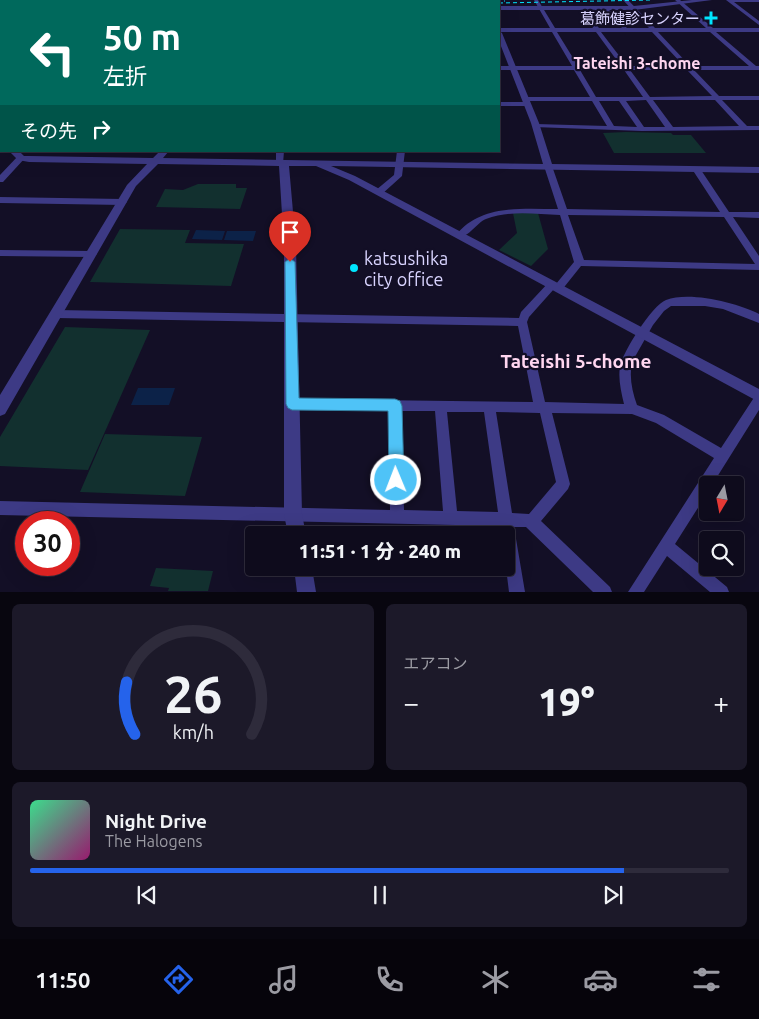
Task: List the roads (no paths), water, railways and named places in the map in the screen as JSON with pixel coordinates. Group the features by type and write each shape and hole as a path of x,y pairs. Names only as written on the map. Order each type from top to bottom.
{"street":[{"path":"122,0 133,0"},
{"path":"363,0 398,0"},
{"path":"453,0 471,0"},
{"path":"536,0 612,127"},
{"path":"625,0 745,128"},
{"path":"500,8 632,8 709,0"},
{"path":"729,1 759,1"},
{"path":"729,1 759,23"},
{"path":"680,2 758,69"},
{"path":"581,8 670,128"},
{"path":"606,8 626,30"},
{"path":"579,263 536,126 500,36 554,30 759,30"},
{"path":"500,68 758,69"},
{"path":"500,104 594,98 759,98"},
{"path":"621,98 642,128"},
{"path":"536,126 759,128"},
{"path":"14,152 21,158 160,156 281,158 306,162 341,173 759,396"},
{"path":"379,192 398,176 401,152"},
{"path":"0,409 137,179 160,156"},
{"path":"0,180 21,158"},
{"path":"281,158 289,213 293,514 295,526"},
{"path":"306,162 759,170"},
{"path":"696,169 759,263"},
{"path":"0,200 123,202"},
{"path":"460,235 481,218 496,213 518,210 759,215"},
{"path":"0,253 92,254"},
{"path":"531,522 563,484 542,408 522,322 525,315 579,263 759,267"},
{"path":"632,409 625,382 625,367 657,313 667,304 672,302 718,302 737,308 759,319"},
{"path":"56,314 522,322"},
{"path":"635,592 759,400"},
{"path":"292,404 632,409 660,419 722,456"},
{"path":"395,406 397,517"},
{"path":"441,407 451,518"},
{"path":"489,408 517,592"},
{"path":"0,508 451,518 531,522 605,592"},
{"path":"665,545 722,592"},
{"path":"304,576 307,592"}],"water":[{"path":"196,230 225,231 222,240 192,239"},
{"path":"227,231 256,231 253,241 224,240"},
{"path":"138,388 175,388 169,405 131,405"}],"railway":[{"path":"500,3 651,0"},
{"path":"500,1 505,1"}],"place":[{"name":"葛飾健診センター","path":"711,18"},
{"name":"katsushika city office","path":"354,268"}],"district":[{"name":"Tateishi 3-chome","path":"637,63"},
{"name":"Tateishi 5-chome","path":"576,361"}]}
